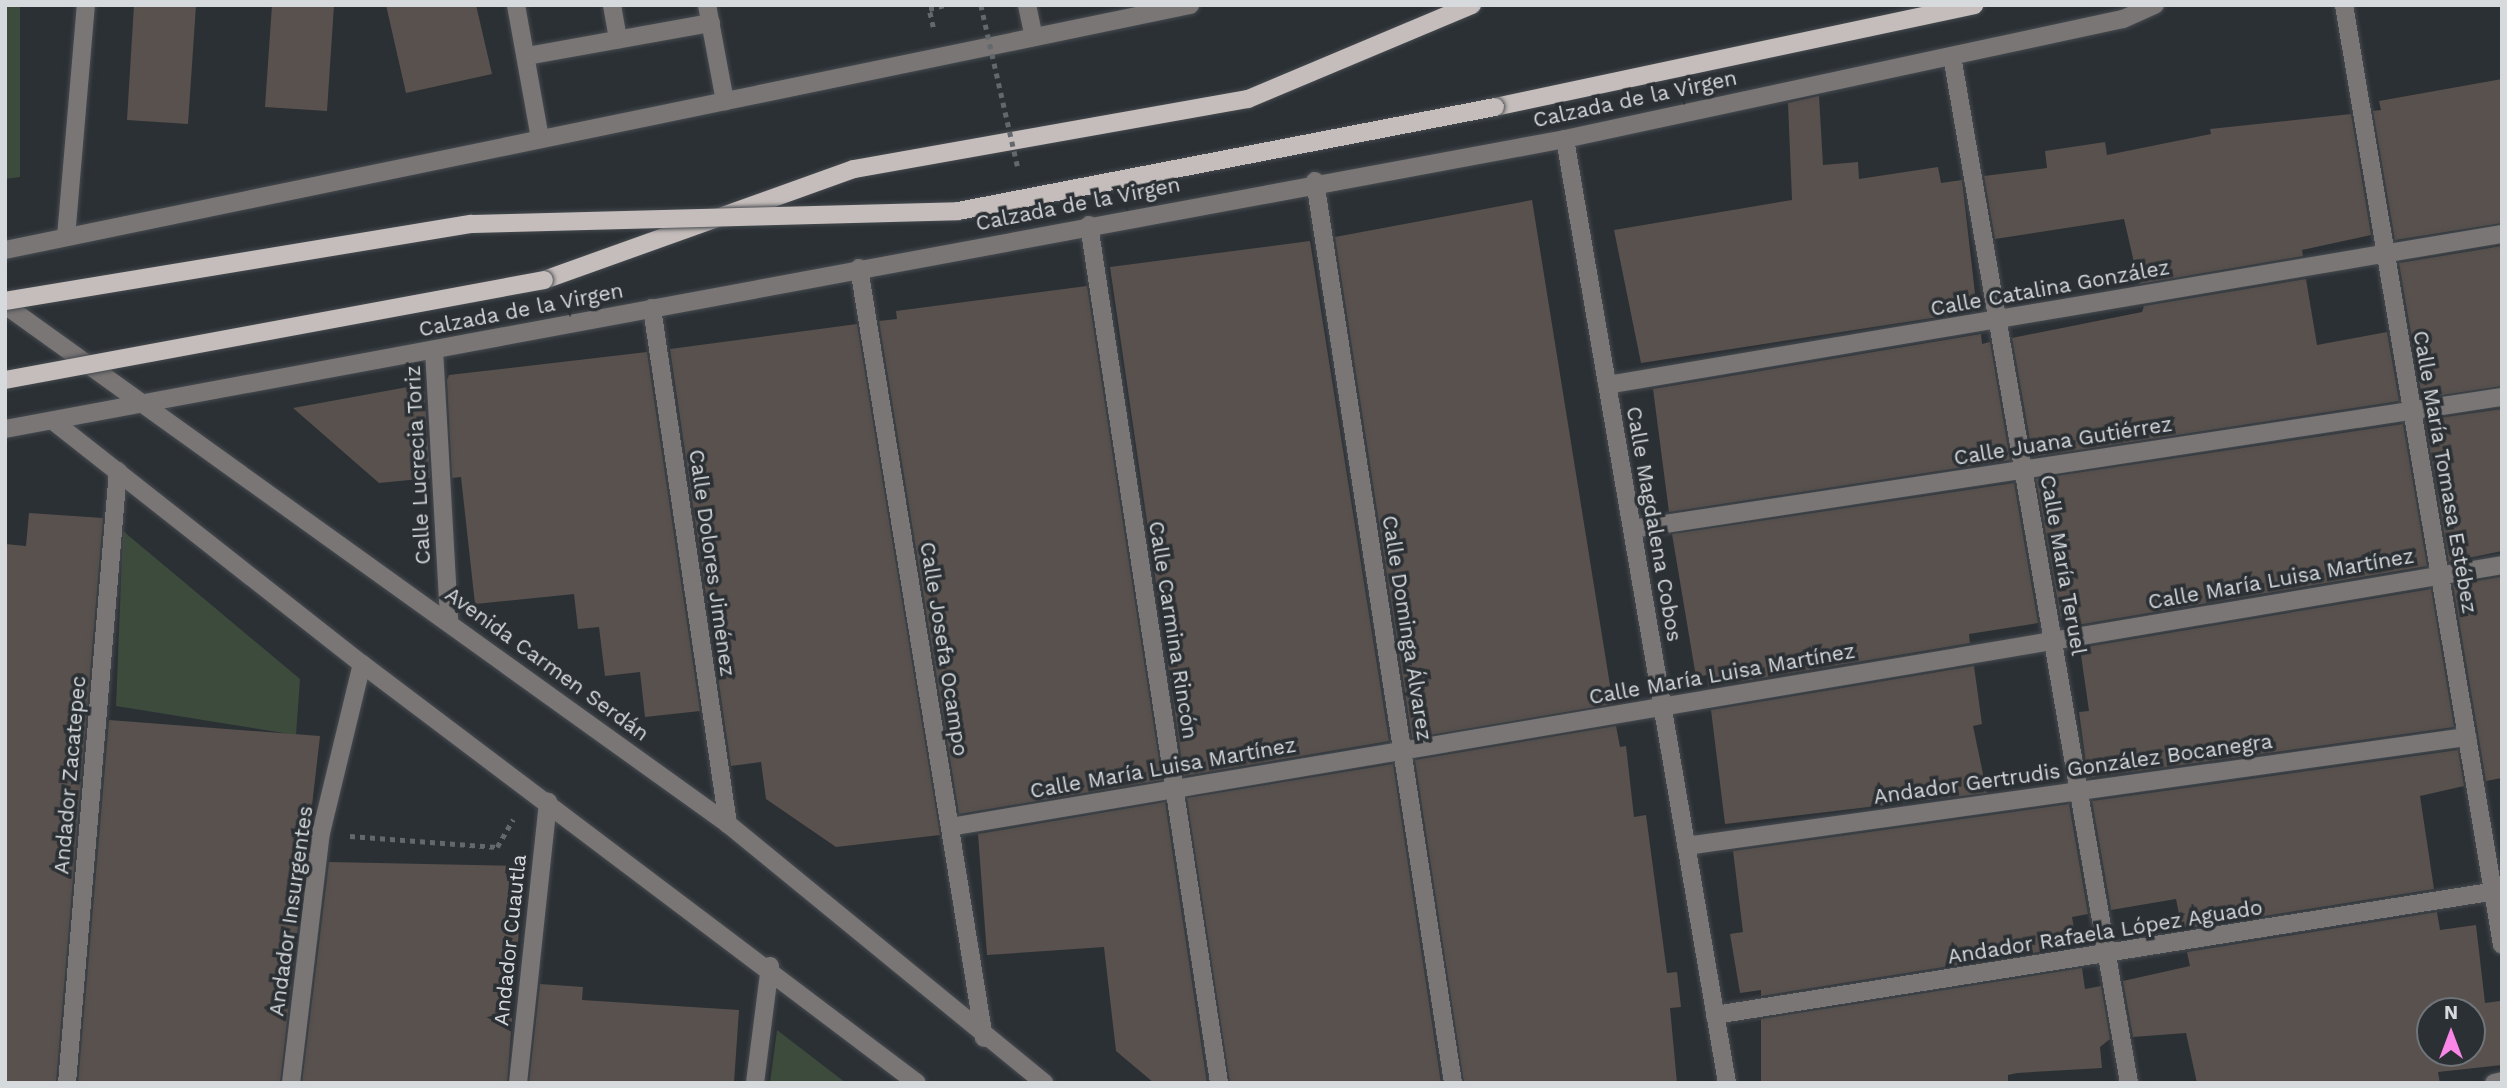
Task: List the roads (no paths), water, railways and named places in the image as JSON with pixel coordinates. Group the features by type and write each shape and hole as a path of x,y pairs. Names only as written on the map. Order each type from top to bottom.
{"main road":[{"name":"Calzada de la Virgen","path":"5,380 544,279 854,169 1248,99 1472,5"},
{"name":"Calzada de la Virgen","path":"5,303 472,225 958,211 1495,107 1974,5"}],"street":[{"path":"66,237 86,5"},
{"path":"516,5 540,138"},
{"path":"612,5 618,39"},
{"path":"1027,5 1033,34"},
{"path":"5,250 725,102 1033,34 1190,5"},
{"name":"Calzada de la Virgen","path":"5,429 141,408 1315,181 1565,139 2123,19 2155,5"},
{"name":"Calle María Tomasa Estébez","path":"2344,5 2467,737 2497,891 2502,946"},
{"path":"527,56 618,39 709,14 725,102"},
{"name":"Calle María Teruel","path":"1952,56 2129,1083"},
{"name":"Calle Magdalena Cobos","path":"1565,139 1727,1083"},
{"name":"Calle Dominga Álvarez","path":"1315,181 1453,1083"},
{"name":"Calle Carmina Rincón","path":"1089,225 1219,1083"},
{"name":"Calle Catalina González","path":"1607,385 2502,234"},
{"name":"Calle Josefa Ocampo","path":"859,268 984,1038"},
{"name":"Avenida Carmen Serdán","path":"5,303 141,408 449,620 727,824 984,1038 1044,1083"},
{"name":"Calle Dolores Jiménez","path":"652,308 727,824"},
{"name":"Calle Lucrecia Toriz","path":"434,350 449,620"},
{"name":"Calle Juana Gutiérrez","path":"1632,529 2502,397"},
{"path":"53,421 362,664 770,966 917,1083"},
{"name":"Andador Zacatepec","path":"67,1083 118,471"},
{"name":"Calle María Luisa Martínez","path":"950,827 2502,565"},
{"name":"Andador Insurgentes","path":"291,1083 321,833 362,664"},
{"name":"Andador Gertrudis González Bocanegra","path":"1686,846 2467,737"},
{"name":"Andador Cuautla","path":"518,1083 548,802"},
{"name":"Andador Rafaela López Aguado","path":"1715,1015 2107,955 2497,891"},
{"path":"755,1083 770,966"},
{"path":"2494,1083 2502,1082"}]}
